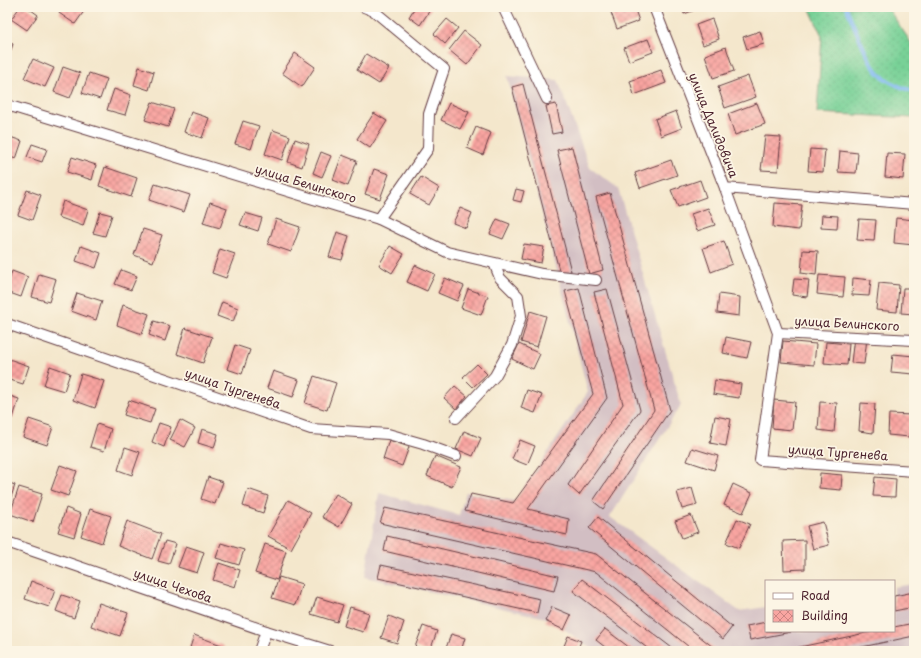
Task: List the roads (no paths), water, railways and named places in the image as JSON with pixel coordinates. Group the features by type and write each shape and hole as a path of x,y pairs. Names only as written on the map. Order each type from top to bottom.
{"street":[{"path":"364,7 374,11 444,69 429,114 428,149 379,220"},
{"path":"503,7 547,99"},
{"name":"улица Далидовича","path":"654,7 725,188 914,204"},
{"name":"улица Белинского","path":"7,105 379,220 446,252 542,274 596,280"},
{"path":"725,188 778,333"},
{"path":"456,418 495,376 512,345 521,316 518,296 500,278 494,263"},
{"name":"улица Тургенева","path":"7,324 311,429 388,434 423,444 456,456"},
{"name":"улица Белинского","path":"778,333 914,340"},
{"name":"улица Тургенева","path":"778,333 760,460 914,471"},
{"name":"улица Чехова","path":"7,542 266,631 330,651"},
{"path":"259,651 266,631"}],"waterway":[{"path":"846,7 876,71 885,79 903,88 914,91"}]}
